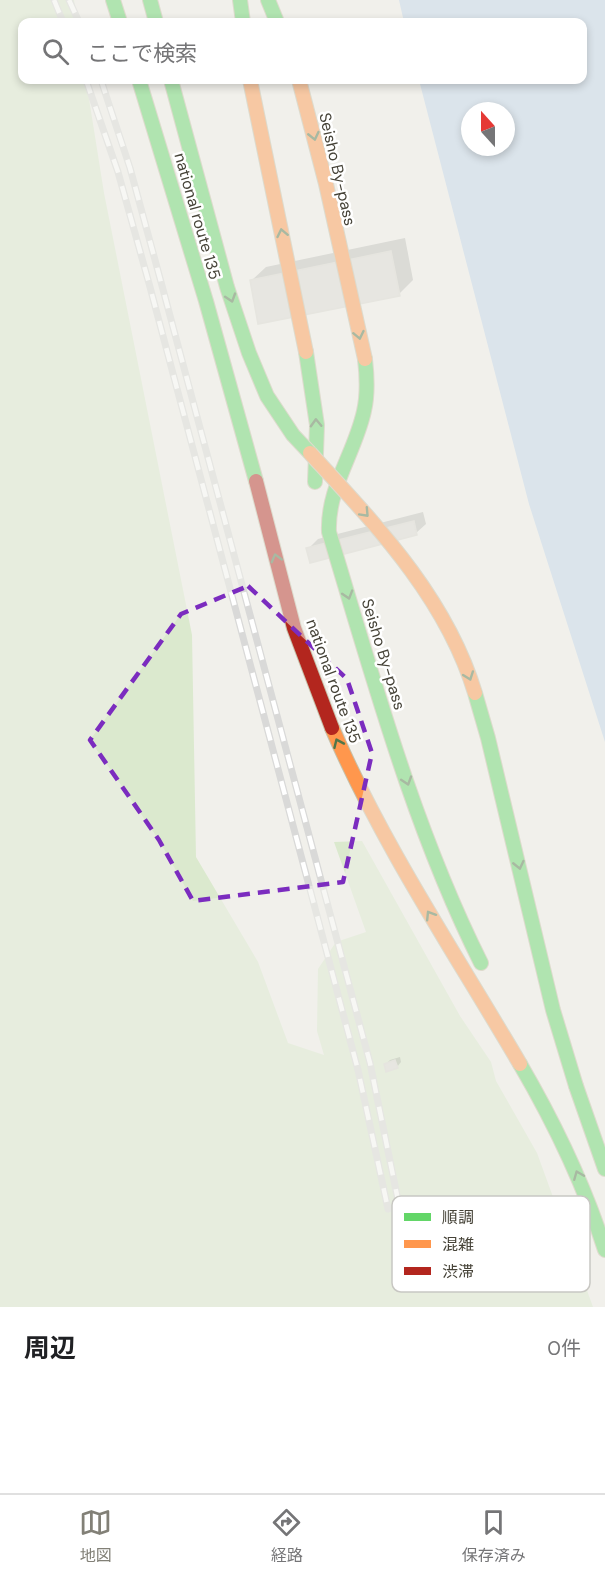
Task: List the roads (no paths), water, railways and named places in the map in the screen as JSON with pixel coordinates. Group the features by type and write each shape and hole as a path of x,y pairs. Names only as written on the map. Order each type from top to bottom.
{"highway":[{"path":"113,0 119,18"},
{"path":"150,0 155,18"},
{"path":"240,0 242,18"},
{"path":"268,0 275,18"},
{"name":"national route 135","path":"140,84 244,432 277,564 303,654 336,739 366,805 399,865 488,1009 545,1107 587,1196"},
{"name":"national route 135","path":"172,84 227,287 249,353 267,396 293,435 381,530 412,570 443,618 469,674 488,738 553,1010 605,1169"},
{"path":"251,84 311,377 316,426 315,491"},
{"name":"Seisho By-pass","path":"300,84 347,278 367,379 363,419 332,498 328,525 376,688 445,901 487,975"},
{"name":"Seisho By-pass","path":"316,514 321,547 341,620"},
{"name":"Seisho By-pass","path":"378,740 488,1009"},
{"name":"national route 135","path":"590,1203 605,1250"}],"water":[{"path":"399,0 605,0 605,742 529,504 420,84 587,84 587,18 403,18"}],"railway":[{"path":"54,0 61,18"},
{"path":"69,0 77,18"},
{"path":"87,84 118,172 150,287 358,1070 388,1209"},
{"path":"102,84 130,168 370,1063 397,1196"}]}
